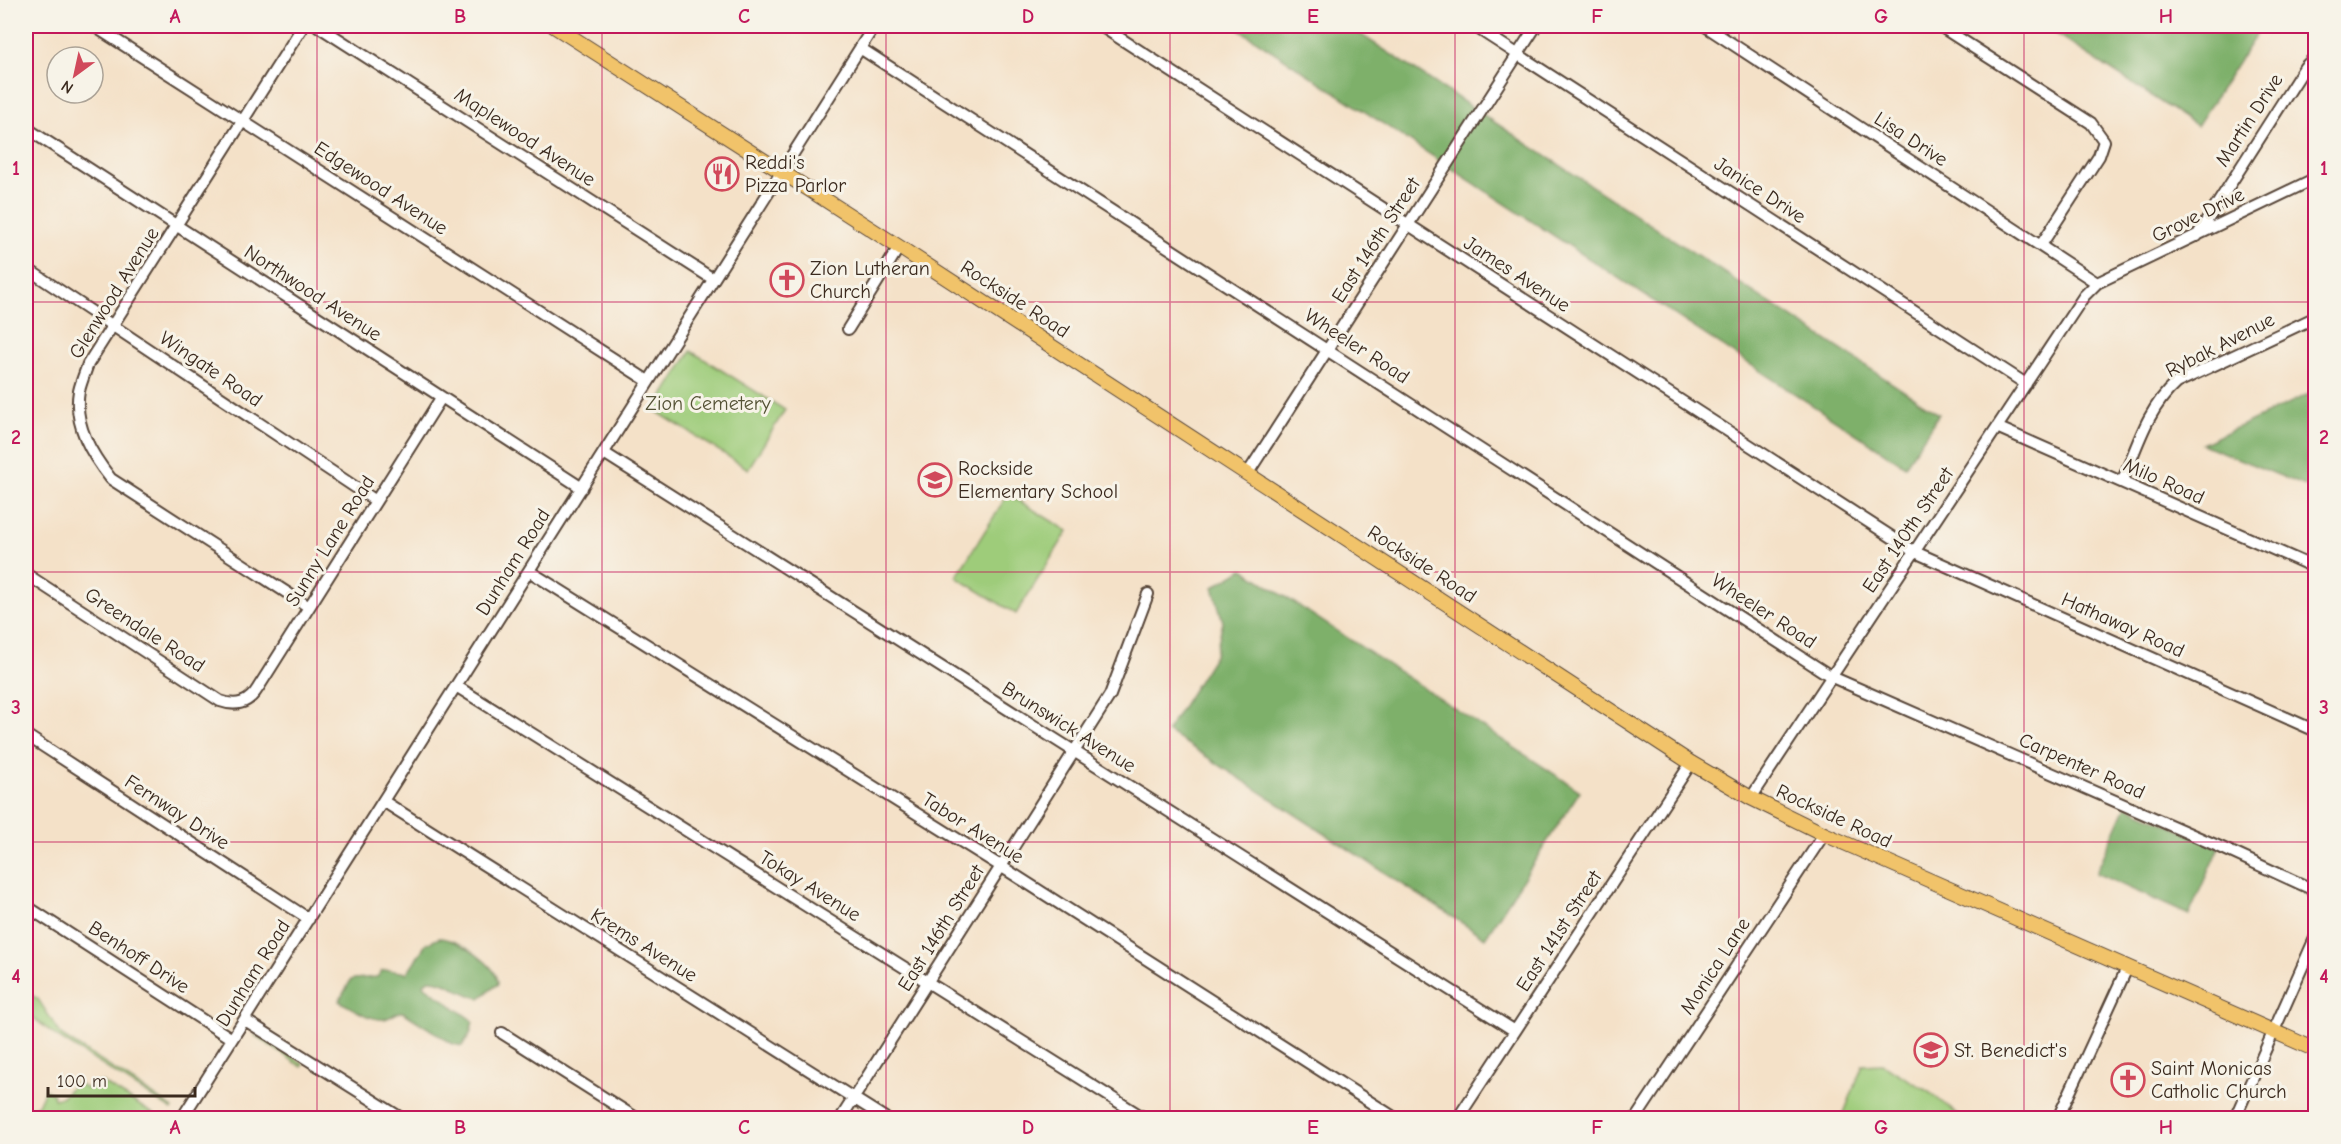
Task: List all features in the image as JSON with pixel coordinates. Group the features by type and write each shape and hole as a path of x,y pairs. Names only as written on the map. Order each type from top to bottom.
{"main road":[{"name":"Rockside Road","path":"554,26 1248,473 1691,763 1751,798 1824,834 2316,1050"}],"street":[{"name":"Edgewood Avenue","path":"94,26 648,381"},
{"name":"Glenwood Avenue","path":"303,26 88,364 79,392 79,413 82,429 93,456 111,479 309,607"},
{"name":"Maplewood Avenue","path":"318,26 712,279"},
{"name":"Dunham Road","path":"182,1119 874,26"},
{"name":"James Avenue","path":"1101,26 1915,552"},
{"name":"Janice Drive","path":"1474,26 2026,384"},
{"name":"East 146th Street","path":"1248,473 1536,26"},
{"name":"Lisa Drive","path":"1706,26 2097,283"},
{"path":"1940,26 2091,123 2104,141 2099,156 2041,245"},
{"name":"Wheeler Road","path":"860,48 1832,676"},
{"name":"Martin Drive","path":"2196,237 2305,67 2316,56"},
{"name":"Northwood Avenue","path":"26,128 441,399 582,488"},
{"name":"Grove Drive","path":"2097,283 2316,178"},
{"path":"848,329 899,247"},
{"name":"Wingate Road","path":"26,268 376,501"},
{"name":"East 140th Street","path":"1751,798 2078,306 2097,283"},
{"name":"Rybak Avenue","path":"2122,482 2151,413 2176,383 2316,317"},
{"name":"Sunny Lane Road","path":"248,700 441,399"},
{"name":"Milo Road","path":"1999,428 2316,568"},
{"name":"Brunswick Avenue","path":"604,453 1515,1031"},
{"name":"Hathaway Road","path":"1915,552 2316,731"},
{"name":"Tabor Avenue","path":"529,571 1001,867 1395,1119"},
{"name":"Greendale Road","path":"26,574 220,701 235,704 248,700"},
{"name":"East 146th Street","path":"842,1119 1110,695 1148,594"},
{"name":"Carpenter Road","path":"1832,676 2316,891"},
{"name":"Tokay Avenue","path":"456,686 1144,1119"},
{"name":"Fernway Drive","path":"26,735 309,919"},
{"name":"East 141st Street","path":"1458,1119 1691,763"},
{"name":"Krems Avenue","path":"383,801 885,1119"},
{"name":"Monica Lane","path":"1636,1119 1824,834"},
{"name":"Benhoff Drive","path":"26,906 232,1039"},
{"path":"2235,1119 2316,936"},
{"path":"2058,1119 2127,968"},
{"path":"245,1020 401,1119"},
{"path":"501,1033 636,1119"}],"green space":[{"path":"1234,26 1348,26 1939,414 1905,466"},
{"path":"2044,26 2245,26 2257,33 2197,126"},
{"name":"Zion Cemetery","path":"691,351 785,410 748,469 654,410"},
{"path":"2315,391 2315,490 2202,444"},
{"path":"1008,494 1068,531 1016,614 956,577"},
{"path":"1243,569 1580,791 1485,938 1167,731 1215,655 1223,622 1213,587"},
{"path":"2126,806 2219,847 2189,915 2096,873"},
{"path":"439,938 456,943 484,961 492,969 498,984 480,998 436,980 424,983 473,1021 470,1034 462,1046 453,1044 403,1012 398,1012 385,1019 373,1018 339,1001 351,980 377,977 382,971 388,970 407,973 426,944"},
{"path":"26,992 38,999 62,1036 173,1108 172,1110 56,1036 26,1012"},
{"path":"254,1035 262,1037 304,1064 302,1067"},
{"path":"1882,1064 1928,1091 1962,1118 1842,1118 1863,1065"},
{"path":"102,1082 160,1118 33,1118 26,1114 27,1109 38,1105 45,1090 53,1094 54,1099 62,1097 78,1083 87,1089"}],"place":[{"name":"Reddi's Pizza Parlor","path":"722,174"},
{"name":"Zion Lutheran Church","path":"787,280"},
{"name":"Rockside Elementary School","path":"935,480"},
{"name":"St. Benedict's","path":"1931,1050"},
{"name":"Saint Monicas Catholic Church","path":"2128,1080"}]}
